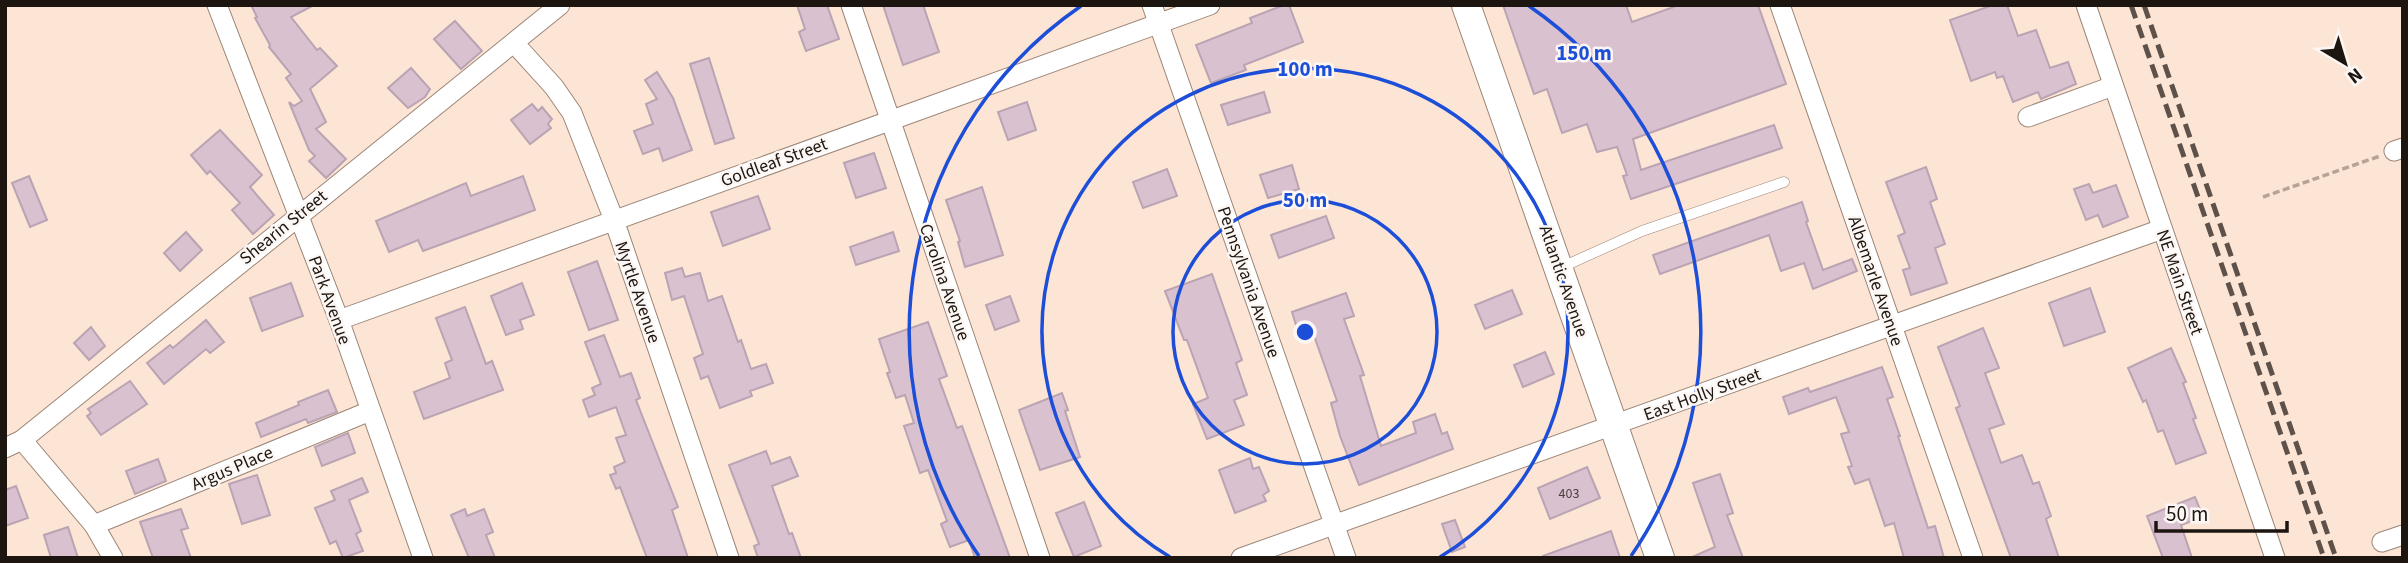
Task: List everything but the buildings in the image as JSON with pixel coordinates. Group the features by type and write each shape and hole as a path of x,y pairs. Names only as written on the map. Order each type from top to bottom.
{"main road":[{"name":"Atlantic Avenue","path":"1466,5 1660,558"}],"street":[{"name":"Park Avenue","path":"217,5 339,320 423,558"},
{"name":"Shearin Street","path":"13,444 560,5"},
{"name":"Carolina Avenue","path":"851,5 1040,558"},
{"name":"Goldleaf Street","path":"339,320 889,120 1155,14 1210,5"},
{"name":"Albemarle Avenue","path":"1780,5 1973,558"},
{"name":"NE Main Street","path":"2086,5 2274,558"},
{"name":"Pennsylvania Avenue","path":"1155,14 1346,558"},
{"name":"Myrtle Avenue","path":"514,43 572,113 614,220 729,558"},
{"path":"2028,117 2113,86"},
{"name":"East Holly Street","path":"1241,558 2162,229"},
{"name":"Argus Place","path":"94,525 370,411"},
{"path":"13,444 94,525 113,558"},
{"path":"2382,542 2403,535"}],"lane":[{"path":"1560,268 1642,231 1784,182"}],"path":[{"path":"2263,197 2398,149"}],"railway":[{"path":"2131,5 2324,558"},
{"path":"2144,5 2336,558"}]}
